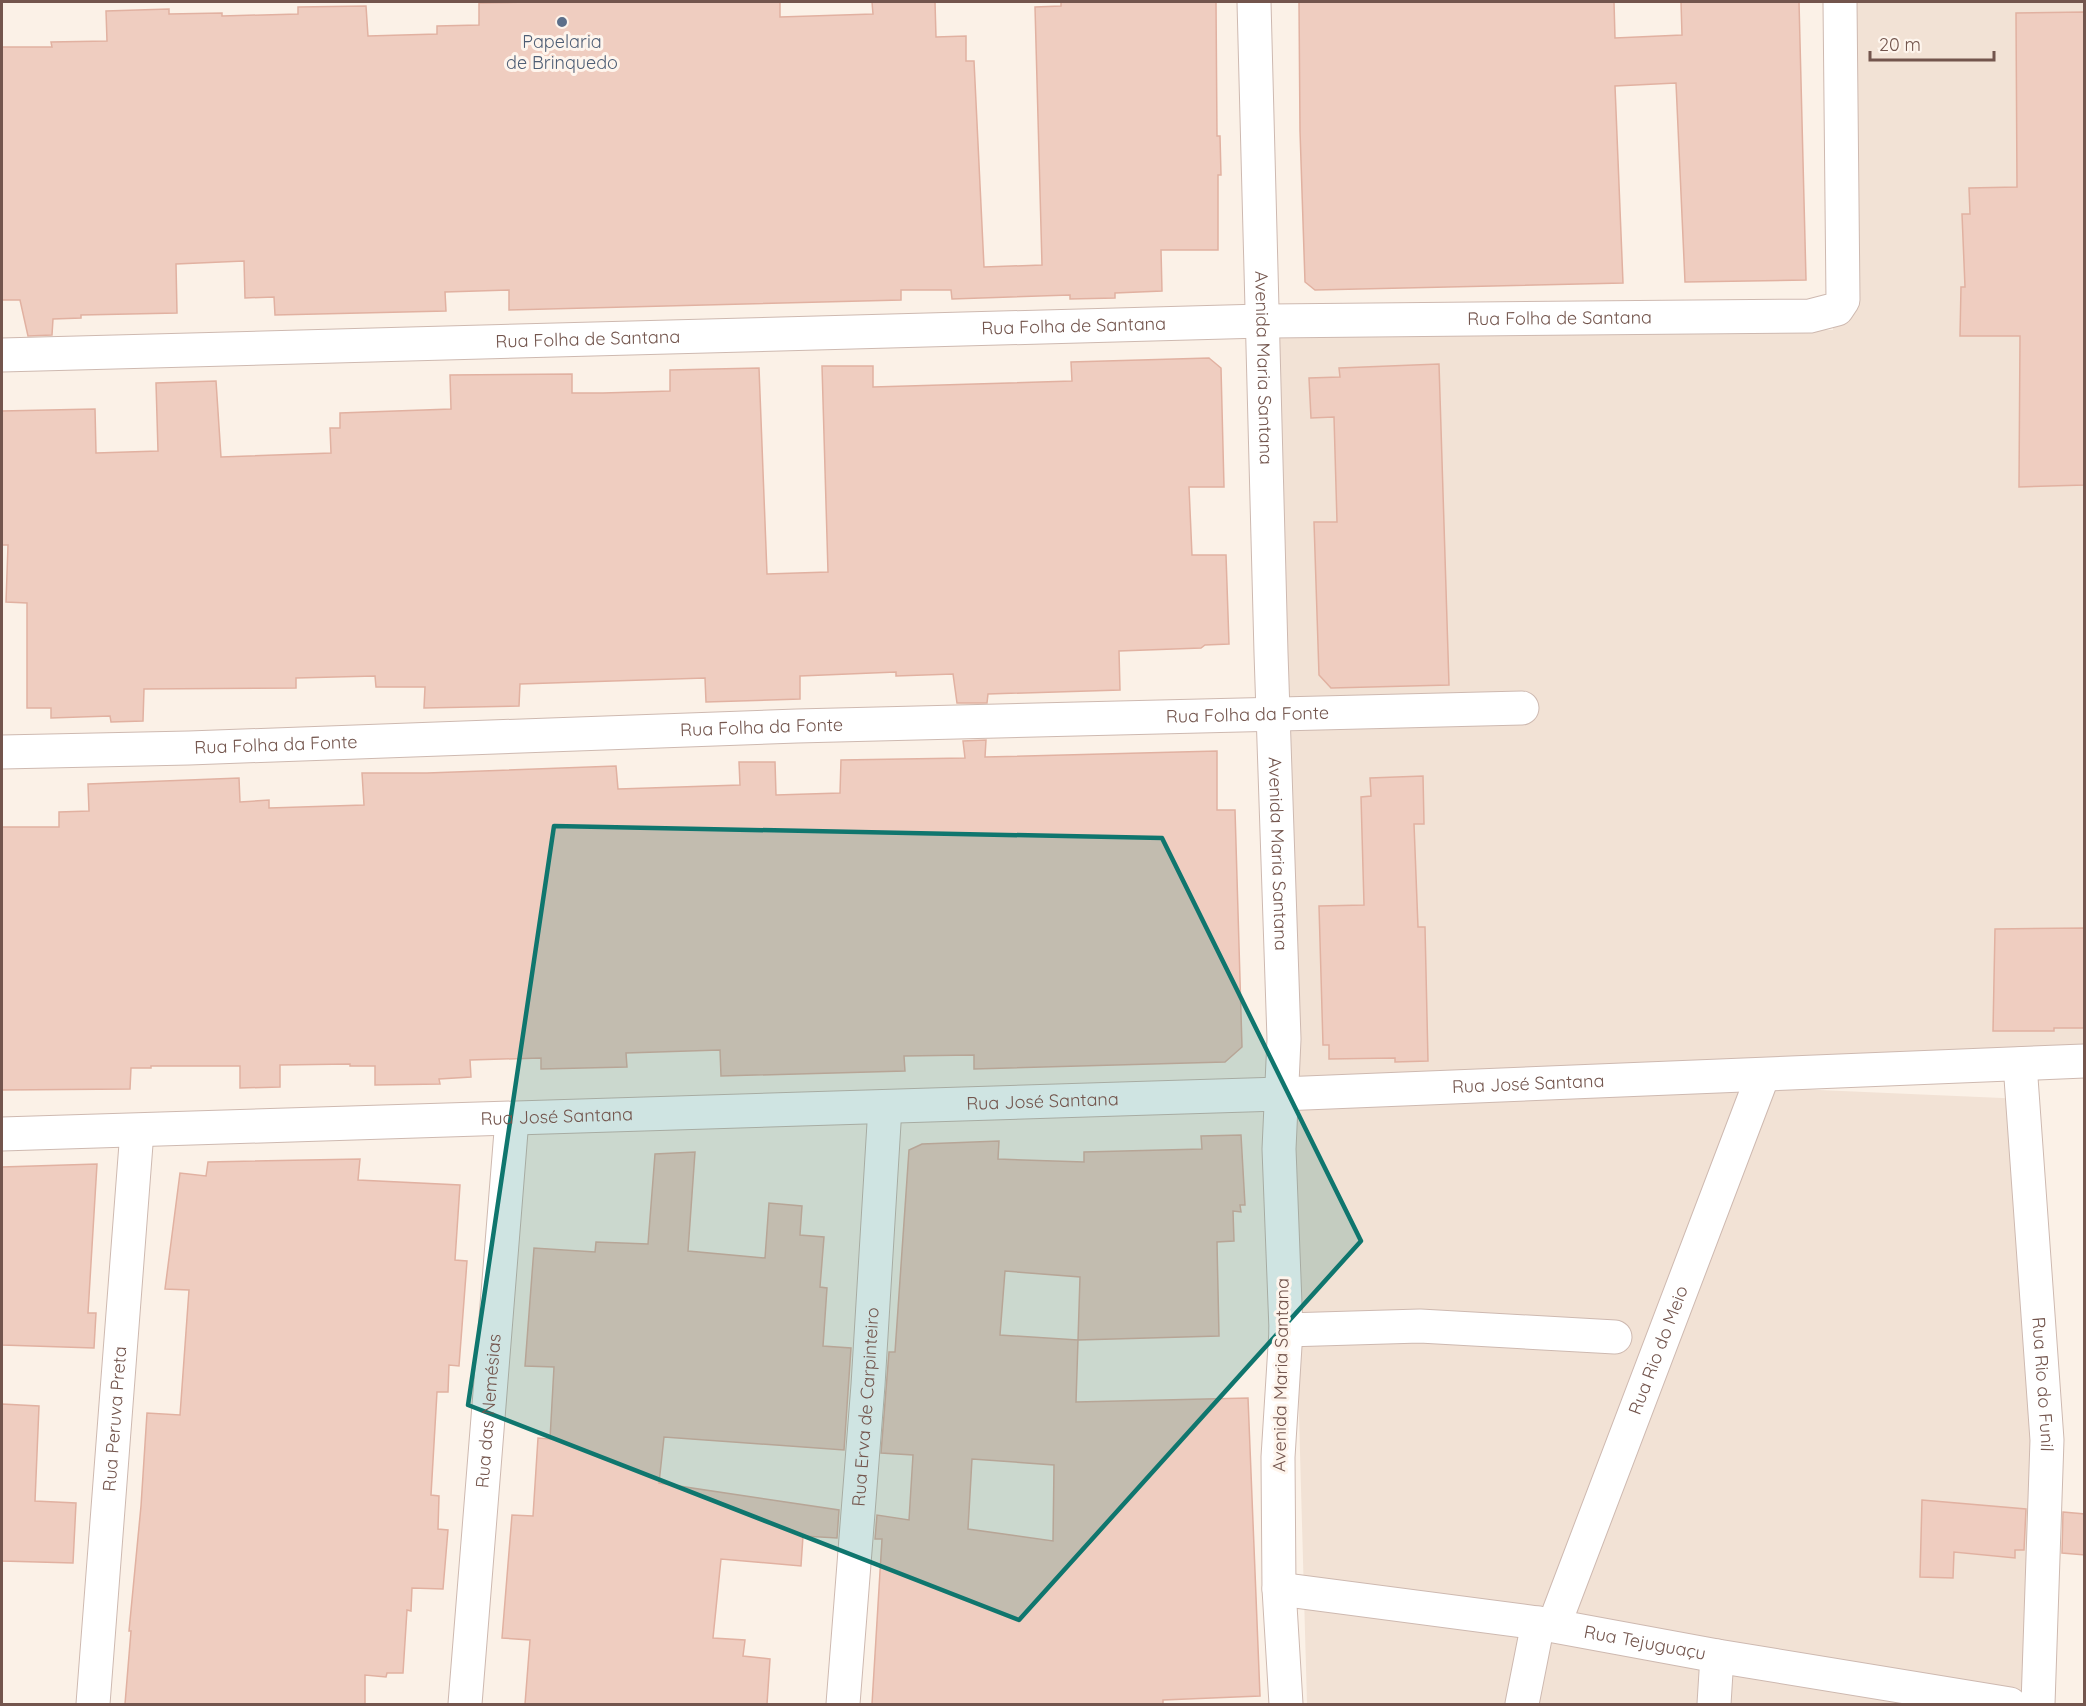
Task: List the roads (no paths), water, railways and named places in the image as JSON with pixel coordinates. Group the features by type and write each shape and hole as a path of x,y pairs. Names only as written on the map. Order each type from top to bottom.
{"street":[{"name":"Avenida Maria Santana","path":"1254,2 1284,1039 1279,1149 1286,1330 1278,1457 1279,1589 1286,1704"},
{"name":"Rua Folha de Santana","path":"2,355 1262,321 1810,315 1837,309 1842,304 1844,294 1840,2"},
{"name":"Rua Folha da Fonte","path":"2,752 189,748 797,726 1522,708"},
{"name":"Rua José Santana","path":"2,1134 1281,1094 2085,1061"},
{"name":"Rua Rio do Funil","path":"2020,1065 2047,1440 2038,1704"},
{"name":"Rua Rio do Meio","path":"1522,1704 1546,1624 1763,1075"},
{"name":"Rua Erva de Carpinteiro","path":"843,1704 868,1385 885,1107"},
{"name":"Rua das Nemésias","path":"465,1704 512,1119"},
{"name":"Rua Peruva Preta","path":"93,1704 137,1131"},
{"path":"1286,1330 1420,1326 1615,1337"},
{"name":"Rua Tejuguaçu","path":"1279,1589 1546,1624 1718,1656 2010,1704"},
{"path":"1714,1704 1718,1656"}],"place":[{"name":"Papelaria de Brinquedo","path":"562,22"}]}
